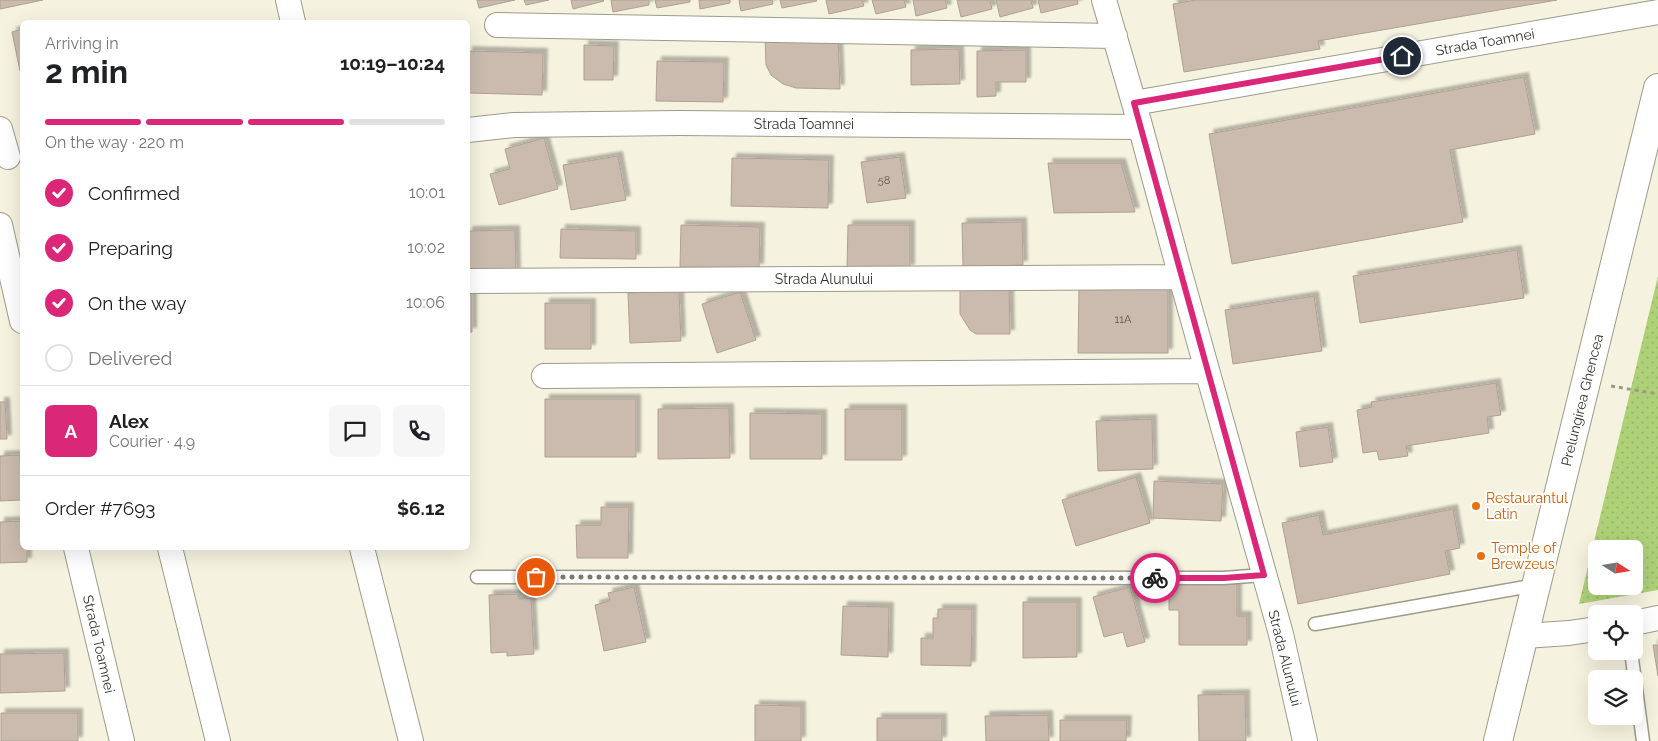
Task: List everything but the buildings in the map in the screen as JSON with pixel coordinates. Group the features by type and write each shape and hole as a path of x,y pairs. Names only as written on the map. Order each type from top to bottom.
{"main road":[{"name":"Prelungirea Ghencea","path":"1498,741 1658,88"}],"street":[{"path":"288,0 293,20"},
{"name":"Strada Alunului","path":"1104,0 1281,634 1305,741"},
{"name":"Strada Toamnei","path":"1134,103 1658,12"},
{"path":"497,25 1115,36"},
{"name":"Strada Toamnei","path":"470,130 514,125 679,123 1140,126"},
{"path":"0,128 10,157"},
{"path":"0,225 20,312"},
{"name":"Strada Alunului","path":"470,281 1181,277"},
{"path":"544,376 1208,371"},
{"name":"Strada Toamnei","path":"76,550 122,741"},
{"path":"170,550 218,741"},
{"path":"363,550 411,741"},
{"path":"1643,620 1658,618"},
{"path":"1524,636 1588,630"}],"lane":[{"path":"477,577 1224,578 1264,575"},
{"path":"1315,624 1537,585"},
{"path":"1633,660 1643,741"}],"path":[{"path":"1586,382 1658,394"}],"green space":[{"path":"1658,276 1658,590 1643,593 1643,540 1594,540"},
{"path":"1588,567 1588,595 1630,595 1579,604"}],"way so far":[{"path":"536,577 1155,578"}],"place":[{"name":"Restaurantul Latin","path":"1476,506"},
{"name":"Temple of Brewzeus","path":"1481,556"}],"route":[{"path":"1155,578 1224,578 1264,575 1134,103 1402,56"}]}
